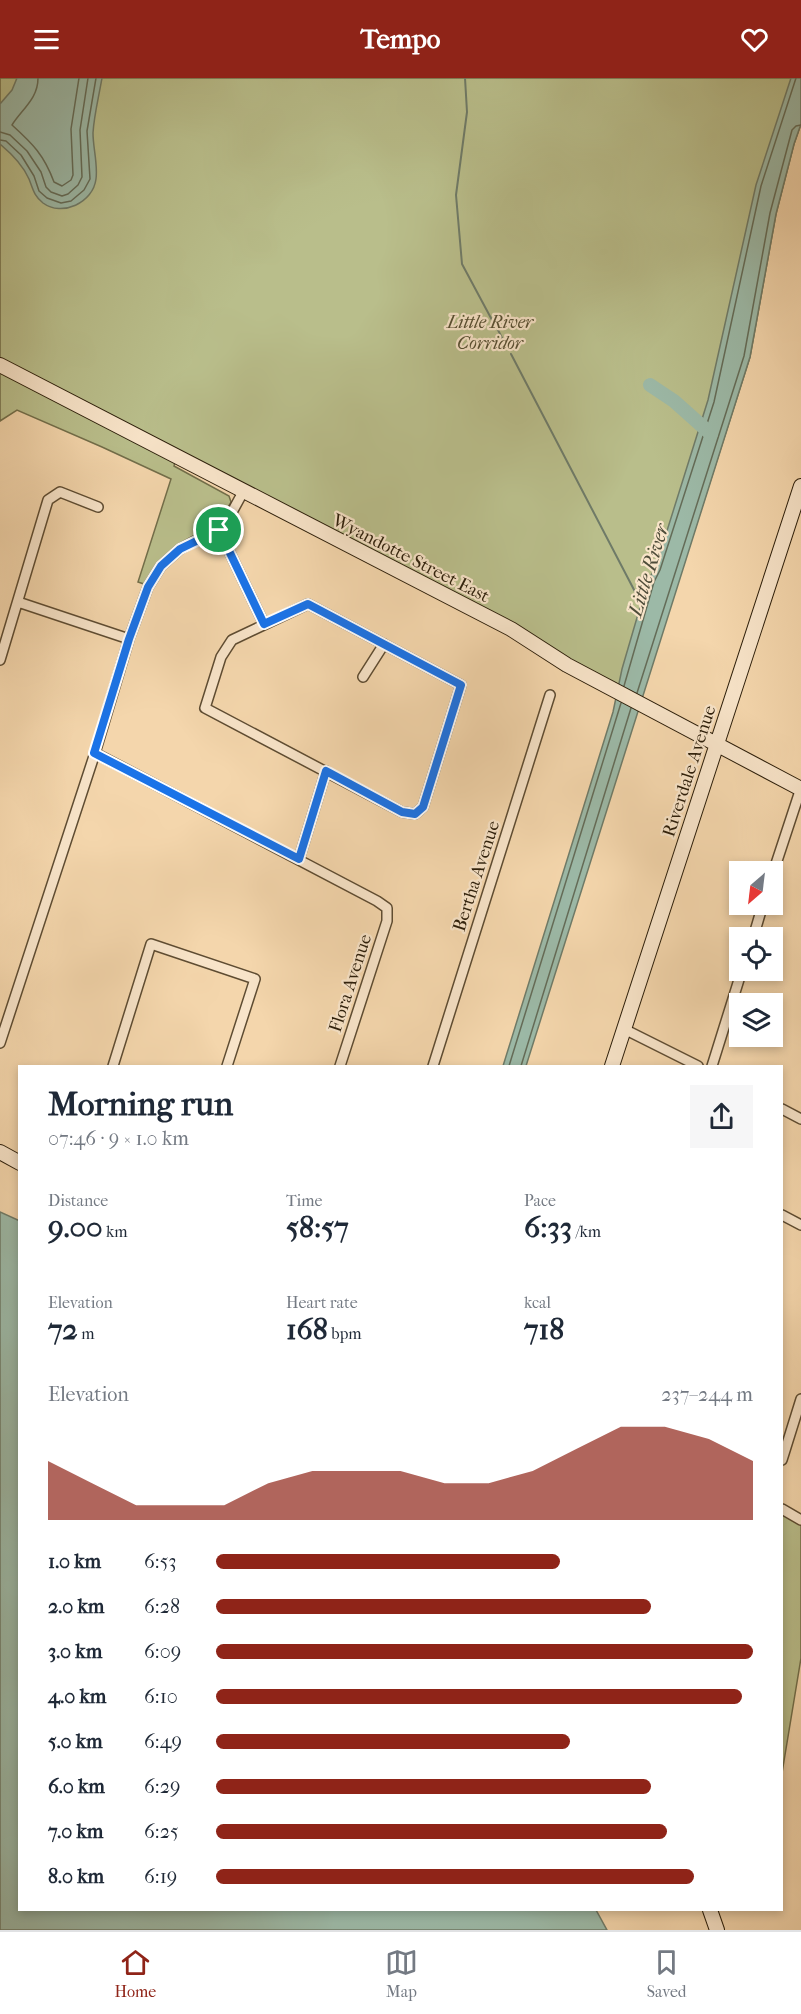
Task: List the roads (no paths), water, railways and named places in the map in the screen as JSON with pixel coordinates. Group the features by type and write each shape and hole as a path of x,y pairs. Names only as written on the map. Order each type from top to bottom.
{"street":[{"name":"Wyandotte Street East","path":"0,365 511,629 567,665 801,789"},
{"name":"Riverdale Avenue","path":"612,1065 801,486"},
{"path":"0,660 48,500 60,492 98,507"},
{"path":"0,1043 129,639 148,587 161,566 180,549 225,525 243,492"},
{"path":"219,530 264,624"},
{"path":"18,602 129,639"},
{"path":"308,604 384,644 461,685 423,807 415,814 402,812 205,708 221,657 232,640 308,604"},
{"path":"363,677 384,644"},
{"name":"Bertha Avenue","path":"433,1065 550,695"},
{"path":"94,753 299,859 326,771"},
{"path":"777,861 801,789"},
{"name":"Flora Avenue","path":"299,859 387,908 387,921 340,1065"},
{"path":"113,1065 151,944 255,978 227,1065"},
{"path":"712,1065 739,981"},
{"path":"624,1029 696,1065"},
{"path":"783,1110 801,1119"},
{"path":"0,1152 18,1162"},
{"path":"783,1216 801,1225"},
{"path":"783,1457 801,1399"},
{"path":"783,1510 801,1520"},
{"path":"710,1911 717,1930"}],"water":[{"path":"17,78 102,78 93,133 96,179 89,195 76,205 59,209 43,203 36,195 20,164 0,144 0,104 12,90"},
{"path":"791,78 801,78 801,124 776,214 750,357 526,1065 503,1065 613,712 622,669 648,580 655,569 708,400 756,185"},
{"path":"0,1212 18,1220 18,1911 597,1911 607,1930 0,1930"}],"waterway":[{"path":"465,78 467,112 456,195 462,264 492,320"},
{"path":"497,328 503,340"},
{"name":"Little River","path":"511,354 643,607"},
{"path":"650,385 674,401 711,434"}],"park label":[{"name":"Little River Corridor","path":"490,332"}]}
